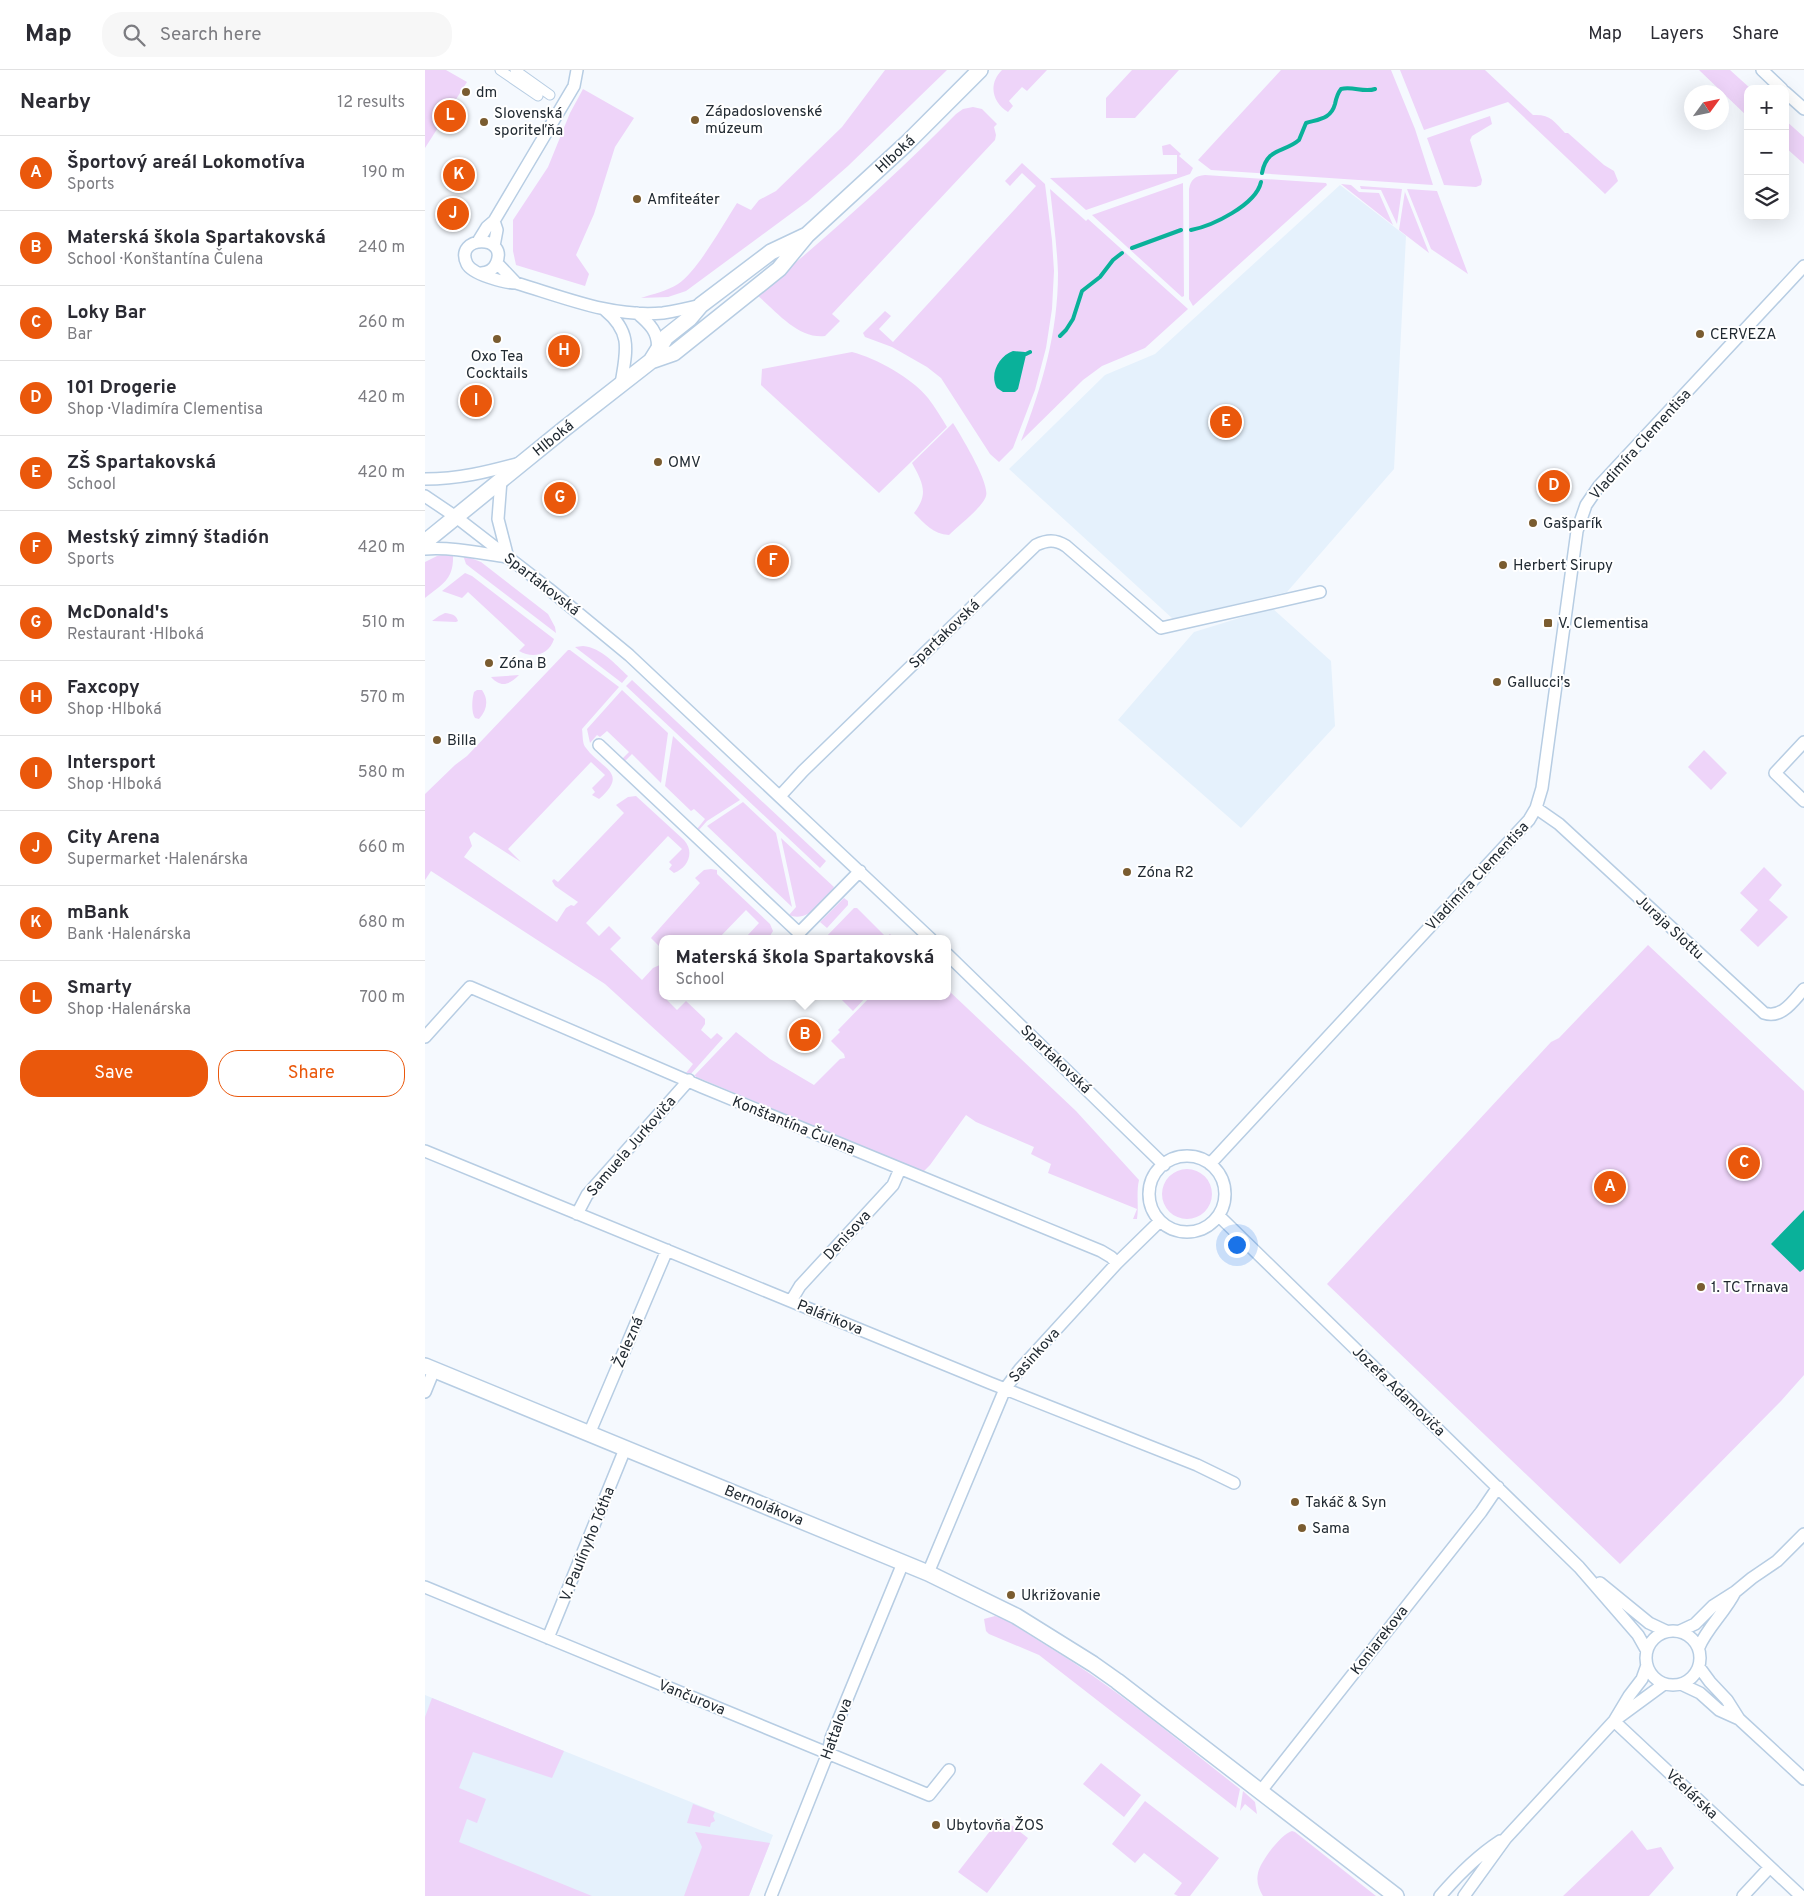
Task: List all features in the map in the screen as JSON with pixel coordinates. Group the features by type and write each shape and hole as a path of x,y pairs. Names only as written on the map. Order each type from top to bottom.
{"street":[{"path":"515,70 550,95"},
{"path":"568,70 570,92"},
{"path":"577,70 574,86 494,220 479,240 468,248 465,256 468,266 471,269 506,283 515,283 605,310 663,313 701,305"},
{"name":"Hlboká","path":"653,358 674,353 779,268 807,235 906,144 980,70"},
{"path":"1762,70 1778,85"},
{"path":"496,71 538,96"},
{"path":"1789,96 1804,109"},
{"path":"481,273 490,271 497,263 498,256 494,246 497,230 494,220"},
{"name":"Hlboká","path":"425,542 653,358 667,336 690,318 701,305 771,252 807,235"},
{"path":"479,240 494,246"},
{"path":"497,263 515,283"},
{"name":"Vladimíra Clementisa","path":"1210,1164 1529,820 1536,808 1545,772 1577,531 1586,505 1599,486 1804,266"},
{"path":"605,310 617,319 625,336 626,351 621,384"},
{"path":"637,313 655,332 658,345 653,358"},
{"path":"425,479 449,479 524,462"},
{"path":"425,549 460,550 508,558 498,519 501,480"},
{"name":"Spartakovská","path":"425,496 457,517 629,655 927,935"},
{"name":"Spartakovská","path":"780,796 803,771 1035,545 1049,540 1059,542 1161,628 1320,592"},
{"path":"1804,742 1775,773 1804,801"},
{"path":"599,745 799,933 860,872"},
{"name":"Juraja Slottu","path":"1536,808 1559,824 1764,1013 1778,1014 1804,989"},
{"name":"Spartakovská","path":"951,958 1164,1164"},
{"name":"Konštantína Čulena","path":"425,1037 470,987 702,1087 1101,1252 1111,1257 1117,1264"},
{"name":"Samuela Jurkoviča","path":"577,1214 587,1195 689,1080"},
{"name":"Palárikova","path":"425,1151 1005,1389 1156,1448 1235,1483"},
{"path":"1191,1156 1201,1158 1210,1164 1222,1180 1225,1191 1223,1208 1219,1216 1202,1229 1187,1232 1172,1230 1160,1221 1155,1214 1149,1195 1150,1185 1155,1174 1164,1164 1174,1158 1191,1156"},
{"name":"Denisova","path":"791,1301 800,1286 893,1185 900,1169"},
{"name":"Jozefa Adamoviča","path":"1219,1216 1579,1566 1649,1623 1666,1631"},
{"name":"Sasinkova","path":"928,1573 1005,1389 1020,1369 1117,1264 1160,1221"},
{"name":"Železná","path":"589,1434 667,1250"},
{"path":"425,1392 430,1368"},
{"name":"Bernolákova","path":"430,1368 928,1573 1015,1616 1093,1664 1260,1792"},
{"name":"V. Paulínyho Tótha","path":"548,1638 625,1449"},
{"name":"Koniarekova","path":"1260,1792 1481,1512 1498,1487"},
{"path":"1614,1721 1642,1679 1647,1665 1647,1651 1654,1638 1666,1631 1680,1631 1695,1624 1713,1606 1735,1592 1781,1557 1804,1534"},
{"name":"Hattalova","path":"771,1896 828,1753 831,1738 903,1563"},
{"name":"Jozefa Adamoviča","path":"1579,1566 1638,1635 1647,1651"},
{"name":"Vančurova","path":"425,1587 929,1795 949,1770"},
{"path":"1699,1647 1705,1635 1728,1607 1735,1592"},
{"path":"1680,1631 1693,1639 1699,1647 1701,1657 1699,1667 1694,1676 1681,1684"},
{"path":"1647,1665 1652,1675 1665,1684 1681,1684 1700,1693 1719,1710 1739,1719"},
{"path":"1699,1667 1727,1700 1739,1719 1804,1779"},
{"path":"1464,1896 1506,1838 1614,1721 1665,1684"},
{"name":"Včelárska","path":"1614,1721 1801,1896"},
{"path":"1260,1792 1396,1896"},
{"path":"1440,1896 1483,1852 1506,1838"},
{"path":"1743,1896 1770,1867"}],"shaded area":[{"path":"425,70 446,70 467,82 425,148"},
{"path":"885,70 947,70 848,166 808,201 686,291 668,297 641,298 669,289 685,278 702,258 737,203 751,210 759,200 776,191 842,127"},
{"path":"1002,70 1047,70 1027,91 1022,87 1009,101 1013,106 1008,112 998,103 994,92 995,81"},
{"path":"1132,70 1179,70 1135,118 1106,118 1106,98"},
{"path":"1281,70 1391,70 1415,129 1433,185 1211,170 1198,160"},
{"path":"1400,70 1485,70 1533,115 1551,119 1565,133 1568,133 1604,165 1614,171 1618,181 1605,194 1508,102 1424,130"},
{"path":"1699,70 1730,70 1747,85 1744,85 1744,113 1729,99 1729,85 1715,85"},
{"path":"583,89 634,118 615,147 594,214 576,255 589,274 585,286 516,265 513,251 513,220 548,167 570,113"},
{"path":"973,107 982,109 997,124 994,127 995,140 832,314 840,321 825,336 815,336 797,329 757,295 859,207 956,114 963,109"},
{"path":"1490,116 1492,124 1472,136 1470,140 1482,180 1481,185 1476,187 1444,185 1427,138"},
{"path":"1789,124 1804,137 1804,164 1789,151"},
{"path":"1170,144 1181,154 1179,156 1193,168 1190,174 1086,210 1050,178 1177,174 1177,155 1163,155 1162,146"},
{"path":"1022,163 1045,184 1054,271 1052,309 1046,348 1035,390 1013,448 999,462 990,454 941,378 927,367 892,347 865,337 863,333 885,311 891,316 879,329 893,342 1036,186 1022,173 1010,186 1005,181"},
{"path":"1205,175 1326,183 1327,185 1193,306 1189,299 1189,189 1194,179"},
{"path":"1183,183 1184,296 1182,297 1092,215"},
{"path":"1341,184 1351,185 1359,192 1379,193 1393,225"},
{"path":"1340,185 1406,236 1394,469 1287,592 1173,619 1009,469 1105,375 1155,354"},
{"path":"1360,186 1402,189 1397,224 1381,190 1361,189"},
{"path":"1050,189 1086,221 1088,219 1188,309 1145,348 1102,366 1083,380 1021,441 1042,379 1055,317 1058,273"},
{"path":"1407,189 1437,191 1468,274 1431,249"},
{"path":"1405,192 1429,253 1399,230"},
{"path":"1013,351 1025,352 1026,355 1018,389 1015,392 1003,392 997,388 995,383 995,371 1003,357"},
{"path":"852,352 882,364 913,383 936,408 947,427 879,493 761,385 762,369"},
{"path":"953,423 984,481 986,496 975,511 949,535 938,533 926,525 914,513 922,500 923,488 912,463"},
{"path":"446,554 453,554 452,570 446,580 425,598 425,562"},
{"path":"463,555 481,562 548,614 556,633 466,564"},
{"path":"465,573 472,576 554,639 548,649 535,655 519,651 525,645 468,592 462,598 442,591"},
{"path":"1272,608 1331,661 1335,726 1241,828 1118,720 1194,632"},
{"path":"445,613 455,616 458,621 432,621 439,616"},
{"path":"583,646 602,653 628,676 622,683 575,647"},
{"path":"568,650 619,687 582,729 585,746 610,771 612,783 608,790 599,799 592,795 595,792 592,788 605,775 591,762 508,849 521,862 474,832 469,837 472,846 464,857 557,922 566,908 571,905 574,906 578,902 555,886 552,881 554,879 558,882 624,813 616,805 628,797 636,796 684,840 689,854 686,864 679,871 674,873 669,869 672,865 669,862 682,849 668,836 586,923 599,936 609,926 621,938 610,949 642,980 653,968 659,965 659,1000 667,1000 677,1010 686,1001 705,1019 705,1024 701,1030 711,1039 717,1033 723,1038 690,1075 686,1073 693,1064 605,984 431,871 425,880 425,794 467,756"},
{"path":"519,675 505,684 498,683 491,677"},
{"path":"632,680 826,861 820,868 626,686"},
{"path":"482,690 486,701 484,712 479,719 475,718 472,709 474,692"},
{"path":"622,690 668,733 661,783 632,754 625,761 622,759 629,752 607,731 600,737 597,735 590,743 587,729"},
{"path":"673,736 740,800 707,821 698,831 697,829 705,819 694,809 691,811 665,786"},
{"path":"1704,750 1727,773 1711,790 1688,767"},
{"path":"743,802 776,833 792,907 707,826"},
{"path":"781,838 834,887 821,904 803,916 789,915 796,907"},
{"path":"1764,867 1782,885 1769,900 1788,917 1758,947 1740,930 1758,910 1740,893"},
{"path":"704,870 717,870 717,874 770,924 773,931 770,935 748,935 759,923 746,910 722,935 659,935 659,946 651,938 700,883 695,878"},
{"path":"844,898 848,901 848,905 827,928 820,922"},
{"path":"854,908 857,908 884,935 828,935"},
{"path":"1648,945 1804,1091 1804,1375 1781,1401 1620,1564 1327,1284 1551,1042 1559,1038"},
{"path":"951,993 1076,1111 1139,1180 1137,1219 1133,1219 1137,1209 1048,1173 1051,1164 1031,1154 1034,1147 976,1122 966,1115 923,1172 694,1076 736,1032 770,1059 814,1085 840,1059 845,1058 844,1054 831,1041 840,1032 838,1030 867,1000 951,1000"},
{"path":"842,1000 863,1000 853,1011"},
{"path":"1187,1169 1197,1171 1205,1176 1210,1184 1212,1194 1210,1204 1205,1212 1197,1217 1187,1219 1177,1217 1169,1212 1164,1204 1162,1194 1164,1184 1169,1176 1177,1171"},
{"path":"1804,1210 1804,1269 1800,1272 1771,1244"},
{"path":"995,1616 1013,1625 1095,1677 1240,1789 1236,1808 1039,1655 989,1634 986,1631 984,1619"},
{"path":"425,1695 773,1835 749,1896 425,1896"},
{"path":"432,1698 564,1751 552,1778 473,1752 459,1788 486,1799 477,1823 467,1819 459,1842 592,1896 425,1896 425,1717"},
{"path":"1101,1763 1141,1795 1124,1817 1083,1784"},
{"path":"1243,1791 1255,1802 1257,1814 1245,1804 1240,1811"},
{"path":"1145,1801 1219,1858 1190,1896 1174,1894 1182,1883 1144,1853 1135,1863 1112,1844"},
{"path":"693,1804 715,1812 713,1816 715,1821 711,1823 710,1827 687,1823"},
{"path":"1001,1817 1028,1838 987,1893 958,1872"},
{"path":"1632,1830 1647,1850 1661,1847 1674,1868 1649,1896 1563,1896"},
{"path":"1292,1831 1376,1896 1263,1896 1259,1888 1257,1876 1260,1868 1282,1837"},
{"path":"695,1832 770,1843 749,1896 684,1896 702,1847"}],"waterway":[{"path":"1262,173 1264,165 1272,155 1299,140 1306,123 1324,118 1331,113 1341,89 1375,89"},
{"path":"1191,230 1210,224 1232,213 1251,199 1261,182"},
{"path":"1132,248 1181,230"},
{"path":"1060,336 1073,319 1082,291 1100,277 1113,260 1122,253"},
{"path":"1026,354 1030,352"}],"place":[{"name":"dm","path":"466,92"},
{"name":"Smarty","path":"450,116"},
{"name":"Západoslovenské múzeum","path":"695,120"},
{"name":"Slovenská sporiteľňa","path":"484,122"},
{"name":"mBank","path":"459,175"},
{"name":"Amfiteáter","path":"637,199"},
{"name":"City Arena","path":"453,214"},
{"name":"CERVEZA","path":"1700,334"},
{"name":"Oxo Tea Cocktails","path":"497,339"},
{"name":"Faxcopy","path":"564,351"},
{"name":"Intersport","path":"476,401"},
{"name":"ZŠ Spartakovská","path":"1226,422"},
{"name":"OMV","path":"658,462"},
{"name":"101 Drogerie","path":"1554,486"},
{"name":"McDonald's","path":"560,498"},
{"name":"Gašparík","path":"1533,523"},
{"name":"Mestský zimný štadión","path":"773,561"},
{"name":"Herbert Sirupy","path":"1503,565"},
{"name":"V. Clementisa","path":"1548,623"},
{"name":"Zóna B","path":"489,663"},
{"name":"Gallucci's","path":"1497,682"},
{"name":"Billa","path":"437,740"},
{"name":"Zóna R2","path":"1127,872"},
{"name":"Materská škola Spartakovská","path":"805,1035"},
{"name":"Loky Bar","path":"1744,1163"},
{"name":"Športový areál Lokomotíva","path":"1610,1187"},
{"name":"1. TC Trnava","path":"1701,1287"},
{"name":"Takáč & Syn","path":"1295,1502"},
{"name":"Sama","path":"1302,1528"},
{"name":"Ukrižovanie","path":"1011,1595"},
{"name":"Ubytovňa ŽOS","path":"936,1825"}]}
